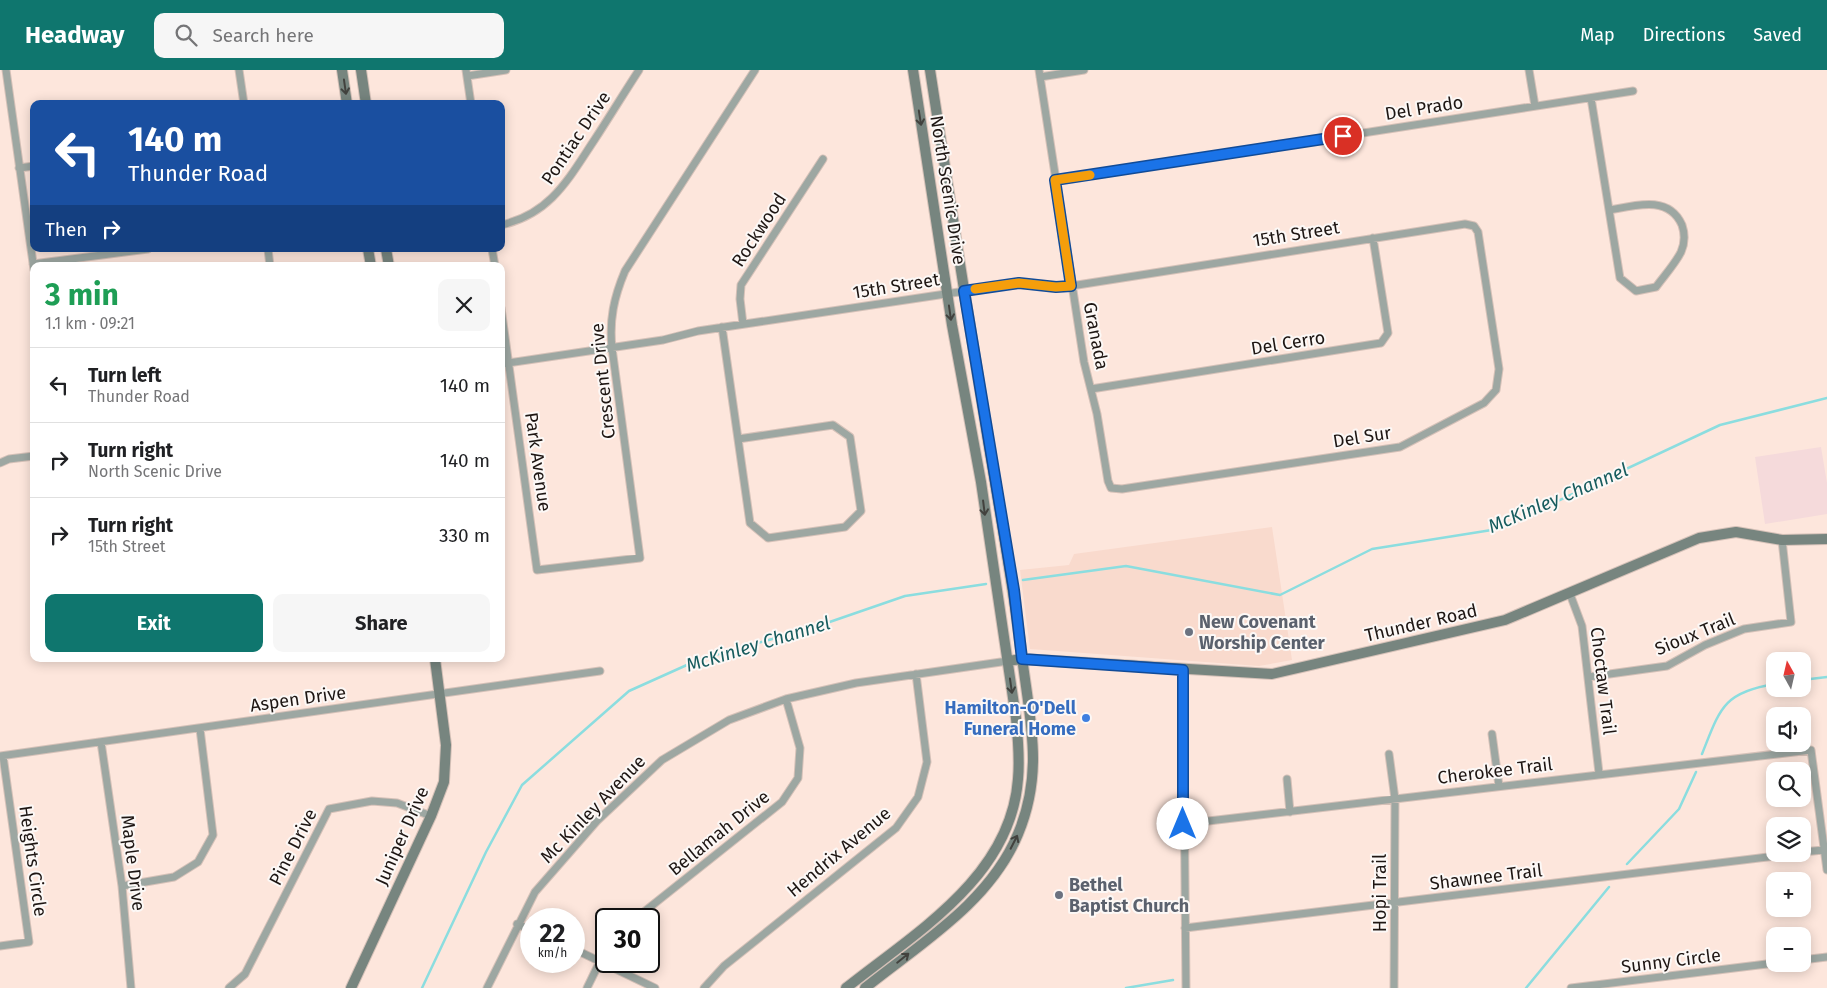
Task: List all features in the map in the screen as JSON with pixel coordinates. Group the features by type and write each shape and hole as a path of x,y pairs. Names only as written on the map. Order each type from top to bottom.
{"main road":[{"path":"342,70 346,100"},
{"path":"361,70 365,100"},
{"name":"North Scenic Drive","path":"846,988 955,900 980,874 998,844 1011,813 1018,781 1019,748 1008,661 981,482 947,293 913,70"},
{"name":"North Scenic Drive","path":"865,988 970,904 999,871 1021,827 1032,794 1034,749 1014,590 994,480 930,70"},
{"name":"Thunder Road","path":"1008,661 1022,659 1272,674 1505,620 1699,538 1736,532 1782,540 1827,539"},
{"name":"Juniper Drive","path":"351,988 431,816 444,782 446,745 435,662"}],"street":[{"path":"6,70 30,245"},
{"path":"239,70 243,100"},
{"path":"470,100 467,73 506,70"},
{"name":"Pontiac Drive","path":"505,224 538,210 563,188 639,70"},
{"name":"Crescent Drive","path":"589,564 640,558 612,348 610,325 613,302 624,271 755,70"},
{"path":"1039,73 1084,70"},
{"path":"1529,70 1535,106"},
{"name":"Granada","path":"1039,73 1084,362 1111,488"},
{"name":"Del Prado","path":"1055,180 1634,91"},
{"path":"1591,98 1620,278 1636,291 1656,286 1681,252 1685,233 1678,216 1664,205 1644,203 1610,210"},
{"name":"Rockwood","path":"743,324 740,299 741,285 823,160"},
{"path":"20,168 30,167"},
{"name":"15th Street","path":"505,364 663,340 722,327 947,293 1019,283 1056,287 1071,286 1465,224 1474,226"},
{"name":"Del Sur","path":"1111,488 1122,489 1400,447 1484,403 1496,390 1499,369 1478,232 1474,226"},
{"name":"Del Cerro","path":"1091,389 1381,344 1388,334 1373,238"},
{"path":"69,262 130,252"},
{"path":"722,327 738,439 750,523 768,538 845,527 861,511 850,437 833,425 738,439"},
{"name":"Park Avenue","path":"505,332 537,570 589,564"},
{"path":"0,463 9,459 30,456"},
{"path":"981,482 994,480"},
{"name":"Sioux Trail","path":"1588,677 1667,666 1705,645 1744,629 1791,622 1782,540"},
{"name":"Choctaw Trail","path":"1570,594 1582,626 1599,773"},
{"name":"Mc Kinley Avenue","path":"487,988 517,924 535,892 585,835 662,760 729,720 786,699 856,683 1008,661"},
{"path":"1183,670 1186,988"},
{"name":"Aspen Drive","path":"2,756 600,671"},
{"name":"Hendrix Avenue","path":"704,988 724,966 896,828 918,797 927,762 916,674"},
{"name":"Bellamah Drive","path":"649,908 782,802 798,778 800,748 786,699"},
{"path":"122,886 174,877 198,862 213,835 200,729"},
{"path":"1492,734 1499,786"},
{"name":"Maple Drive","path":"101,742 122,886 132,988"},
{"name":"Cherokee Trail","path":"1183,824 1599,773 1811,750 1824,850"},
{"name":"Hopi Trail","path":"1389,754 1395,799 1394,988"},
{"name":"Heights Circle","path":"0,946 29,942 2,756"},
{"path":"1287,779 1290,812"},
{"name":"Pine Drive","path":"229,988 245,974 329,809 372,801 397,803 431,816"},
{"path":"1811,851 1824,850 1827,870"},
{"name":"Shawnee Trail","path":"1185,928 1766,857"},
{"path":"918,930 926,939"},
{"path":"1811,959 1827,956"},
{"name":"Sunny Circle","path":"1571,988 1766,964"},
{"path":"586,988 595,969"},
{"path":"625,973 655,988"}],"shaded area":[{"path":"1821,447 1827,483 1827,514 1765,524 1755,457"},
{"path":"1272,527 1292,660 1259,666 1030,649 1020,570 1069,565 1074,554"}],"waterway":[{"name":"McKinley Channel","path":"1023,580 1126,566 1280,595 1372,549 1498,529 1720,425 1827,398"},
{"name":"McKinley Channel","path":"422,988 486,852 522,785 629,691 698,660 818,626 905,596 986,584"},
{"path":"1811,679 1827,677"},
{"path":"1702,754 1719,714 1726,705 1744,692 1766,686"},
{"path":"1627,864 1679,809 1696,772"},
{"path":"1526,988 1609,887"},
{"path":"1126,988 1173,980"}],"slow traffic":[{"path":"975,289 1019,283 1056,287 1071,286 1055,180 1090,175"}],"place":[{"name":"New Covenant Worship Center","path":"1189,632"},
{"name":"Hamilton-O'Dell Funeral Home","path":"1086,718"},
{"name":"Bethel Baptist Church","path":"1059,895"}],"route":[{"path":"1183,824 1183,670 1022,659 1014,590 994,480 964,291 1019,283 1056,287 1071,286 1055,180 1343,136"}]}
